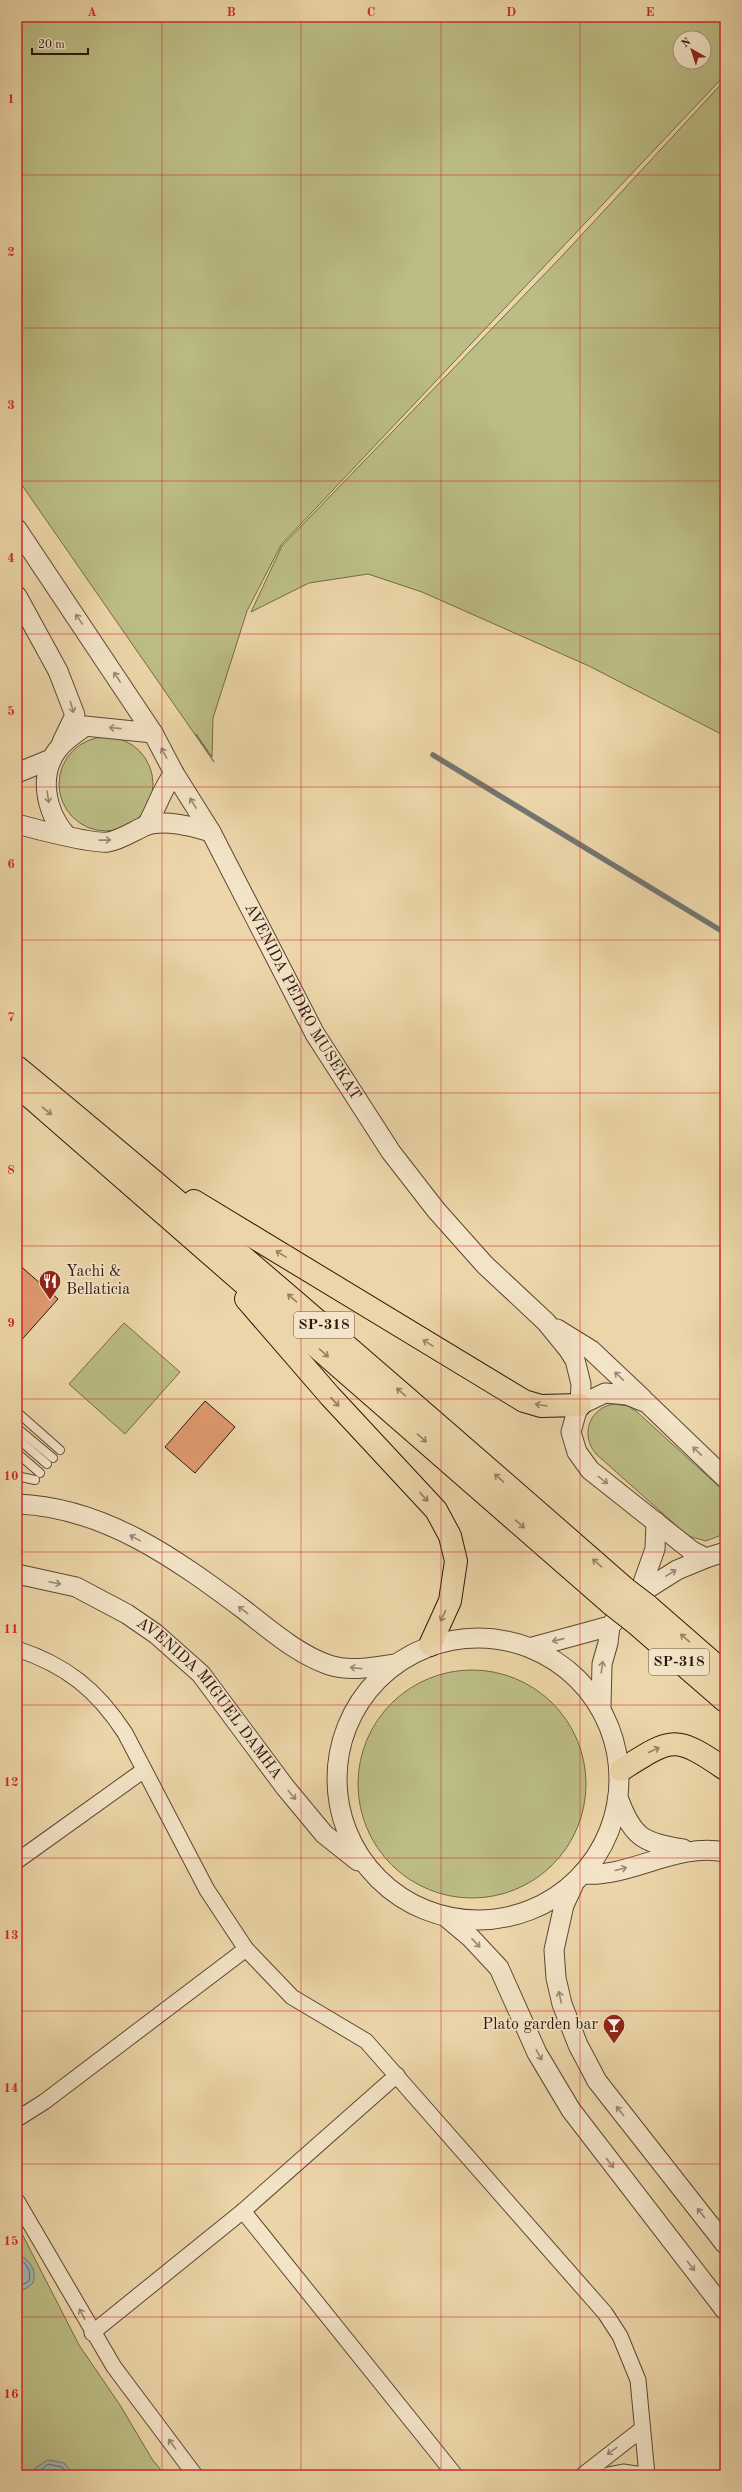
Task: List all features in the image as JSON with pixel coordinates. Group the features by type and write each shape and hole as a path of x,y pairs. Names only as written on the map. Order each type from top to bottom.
{"highway":[{"name":"SP-318","path":"17,1066 133,1173 611,1604 637,1602"},
{"name":"SP-318","path":"17,1086 133,1173 637,1602 725,1673"},
{"path":"133,1173 524,1402 541,1406 580,1405"},
{"path":"133,1173 221,1270 330,1396 436,1510 450,1536 456,1561 450,1601 430,1645"},
{"name":"SP-318","path":"637,1602 725,1701"},
{"path":"621,1770 651,1751 670,1744 687,1745 725,1769"}],"street":[{"name":"AVENIDA PEDRO MUSEKAT","path":"17,529 101,651 154,733 174,773 211,832 315,1034 391,1152 436,1210 485,1265 546,1322 575,1360 581,1384 580,1405 572,1432 577,1452 590,1470 692,1551 706,1558"},
{"path":"17,596 58,671 75,714 46,771 49,804 56,823 66,834"},
{"path":"17,773 56,753 85,726 154,733"},
{"path":"147,825 158,804 163,788 174,773"},
{"path":"17,824 108,842 147,825 162,823 192,826 211,832"},
{"name":"AVENIDA PEDRO MUSEKAT","path":"546,1322 591,1350 725,1478"},
{"path":"580,1405 605,1394 627,1395 647,1404"},
{"path":"17,1504 74,1511 107,1523 189,1569 288,1644 330,1665 364,1669 395,1664"},
{"path":"637,1602 655,1549 656,1522"},
{"path":"533,1647 610,1626 677,1570 725,1552"},
{"name":"AVENIDA MIGUEL DAMHA","path":"17,1574 76,1588 127,1614 156,1634 201,1674 285,1787 324,1834 369,1870"},
{"path":"601,1706 602,1664 608,1643 610,1626"},
{"path":"696,1851 597,1876 579,1879 556,1897 524,1913 488,1920 446,1917 415,1907 384,1885 369,1870 354,1848 343,1824 337,1789 339,1753 354,1713 369,1689 395,1664 430,1645 467,1637 504,1639 533,1647 571,1670 601,1706 611,1727 621,1770 619,1800 605,1843 579,1879 564,1905 554,1950 556,1978 562,2004 578,2046 597,2081 725,2244"},
{"path":"17,1649 62,1668 88,1686 109,1709 125,1732 207,1890 246,1949 292,1997 366,2041 605,2313 620,2336 638,2380 647,2475"},
{"path":"17,1861 144,1770"},
{"path":"619,1800 628,1823 639,1835 656,1845 696,1851 725,1852"},
{"path":"446,1917 471,1938 499,1968 537,2053 571,2110 725,2310"},
{"path":"17,2119 44,2102 246,1949"},
{"path":"92,2333 243,2211 397,2075"},
{"path":"17,2201 73,2296 92,2333 114,2367 195,2475"},
{"path":"243,2211 455,2475"},
{"path":"583,2475 642,2429"},
{"path":"608,2475 623,2472 643,2475"}],"lane":[{"path":"17,1412 60,1450"},
{"path":"17,1428 50,1461 17,1438"},
{"path":"17,1453 40,1473"},
{"path":"17,1474 21,1478 35,1480"}],"green space":[{"path":"17,17 725,17 725,75 281,545 247,611 213,718 212,757 196,734 214,762 17,478"},
{"path":"725,80 725,736 589,666 422,592 368,574 309,583 251,612 282,546 562,256"},
{"path":"106,737 124,740 139,751 150,766 153,784 150,802 139,817 124,828 106,831 88,828 73,817 62,802 59,784 62,766 73,751 88,740"},
{"path":"124,1323 180,1372 125,1434 69,1384"},
{"path":"613,1404 628,1406 636,1411 725,1492 724,1534 706,1541 688,1536 596,1454 591,1447 589,1439 588,1431 590,1424 598,1411"},
{"path":"461,1670 483,1670 505,1675 526,1683 553,1703 573,1730 584,1762 586,1784 584,1806 573,1838 553,1865 526,1885 505,1893 483,1898 461,1898 439,1893 418,1885 391,1865 371,1838 363,1817 358,1795 358,1773 363,1751 371,1730 391,1703 418,1683 439,1675"},
{"path":"17,2224 79,2345 120,2405 152,2459 165,2475 17,2475"}],"water":[{"path":"17,2253 31,2265 34,2278 33,2283 27,2288 17,2292"},
{"path":"48,2460 64,2463 74,2475 31,2475 35,2468"}],"building":[{"path":"17,1263 58,1299 17,1345"},
{"path":"205,1401 235,1427 195,1473 165,1447"}],"waterway":[{"path":"433,755 725,933"}],"place":[{"name":"Yachi & Bellaticia","path":"50,1300"},
{"name":"Plato garden bar","path":"614,2044"}]}
